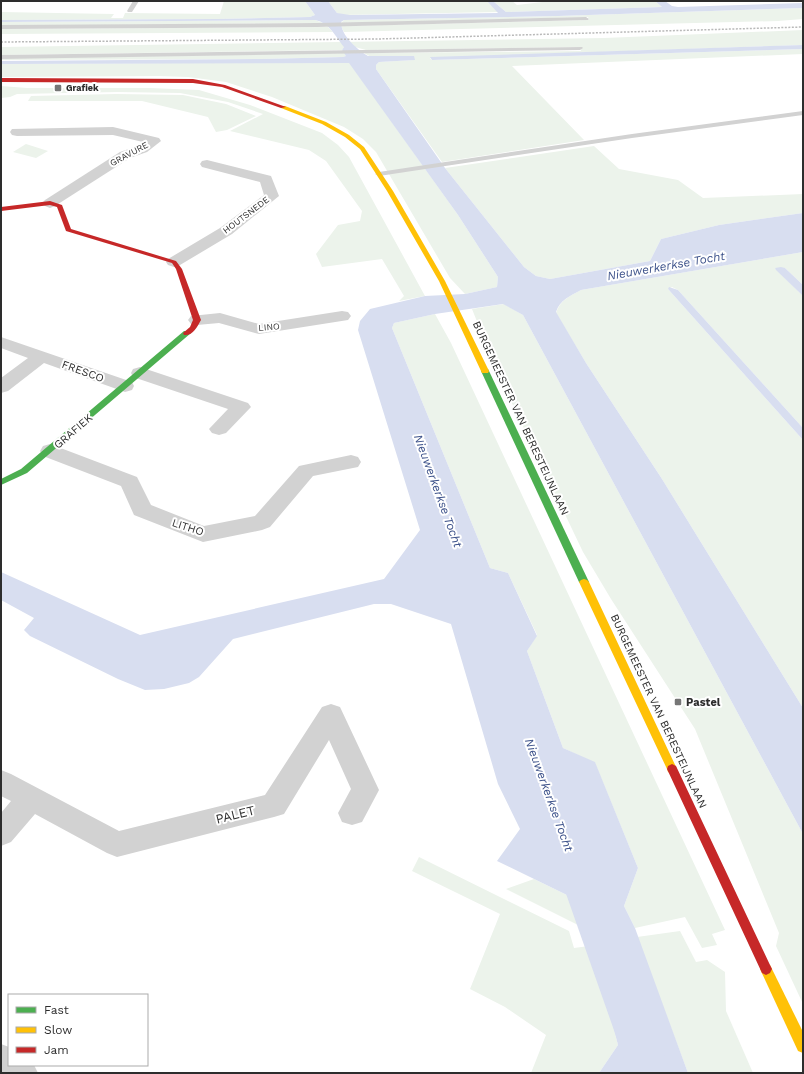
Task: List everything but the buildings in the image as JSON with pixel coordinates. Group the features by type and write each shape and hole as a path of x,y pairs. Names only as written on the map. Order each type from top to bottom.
{"main road":[{"name":"BURGEMEESTER VAN BERESTEIJNLAAN","path":"1,80 156,80 193,81 223,86 286,107 324,123 347,136 362,148 442,281 803,1046"},
{"path":"1,209 50,203 60,206 68,230 174,262 179,269 197,320"},
{"name":"GRAFIEK","path":"1,482 24,472 50,451 193,328 197,320"}],"street":[{"name":"GRAVURE","path":"17,132 113,131 154,141 142,149 125,155 50,203"},
{"name":"HOUTSNEDE","path":"174,262 226,231 272,196 266,179 207,164"},
{"name":"LINO","path":"197,320 220,318 259,329 342,316"},
{"name":"FRESCO","path":"1,342 125,386"},
{"path":"1,386 42,356"},
{"path":"140,373 241,407 219,429"},
{"name":"LITHO","path":"50,451 130,482 142,510 203,534 262,522 306,471 351,462"},
{"name":"PALET","path":"1,782 117,844 274,805 331,715 365,790 352,813"},
{"path":"1,833 31,798"},
{"path":"10,1066 21,1073"}],"lane":[{"path":"130,11 136,1"},
{"path":"1,27 317,25 586,19"},
{"path":"1,57 580,48"},
{"path":"379,174 632,136 803,113"}],"shaded area":[{"path":"224,1 305,1 315,15 310,17 218,19 1,20 1,12 114,14 111,18 123,18 125,13 220,14"},
{"path":"328,1 487,1 499,12 341,15 337,13"},
{"path":"493,1 512,1 517,5 551,1 655,1 662,7 506,12"},
{"path":"803,8 803,19 778,21 344,32 341,26 589,20 588,17 341,23 344,20 558,16"},
{"path":"315,20 323,23 1,26 1,22"},
{"path":"328,27 333,32 1,34 1,29"},
{"path":"803,30 803,45 430,58 432,60 803,49 803,54 512,66 584,140 442,162 376,69 376,65 379,62 414,60 414,56 371,57 364,53 581,51 580,47 366,50 355,47 344,47 342,50 1,55 1,47 604,38"},
{"path":"345,53 346,56 343,57 262,59 1,60 1,58"},
{"path":"349,62 458,215 498,277 497,287 465,294 450,278 376,152 363,139 344,127 272,97 226,82 188,77 159,76 1,77 1,64"},
{"path":"1,86 27,88 150,88 199,90 250,105 322,133 338,145 349,157 425,296 399,301 404,296 382,259 322,267 316,254 338,225 360,221 362,211 326,161 309,150 230,131 263,114 228,102 180,93 118,92 17,94 10,97 1,98"},
{"path":"116,94 183,95 226,104 256,116 227,130 216,132 208,117 142,101 28,101 31,96"},
{"path":"26,144 48,151 36,158 13,152"},
{"path":"594,146 619,169 678,180 703,198 803,194 803,213 719,225 661,239 650,261 550,279 536,276 524,267 445,168"},
{"path":"803,252 803,285 785,268 775,268 803,296 803,428 678,290 672,287 668,289 803,440 803,708 662,479 586,363 556,313 560,305 569,296 581,290"},
{"path":"504,304 523,315 803,834 803,1004 776,946 779,933 695,729 611,599 583,552 498,374 472,309"},
{"path":"435,314 451,343 725,930 712,934 717,945 702,948 685,917 635,928 624,906 638,868 595,763 563,748 527,651 537,635 508,573 490,568 392,328 394,323"},
{"path":"419,857 569,931 574,948 604,944 610,963 608,973 611,1017 618,1045 599,1073 531,1073 546,1035 505,1007 470,989 500,914 412,871"},
{"path":"534,879 571,897 581,910 596,924 600,935 592,936 584,928 506,889"},
{"path":"680,931 696,962 707,960 725,972 726,1011 753,1073 688,1073 637,937"}],"water":[{"path":"305,1 328,1 337,13 350,15 498,13 487,1 493,1 506,12 662,7 655,1 665,1 672,6 678,7 803,3 803,8 558,16 344,20 341,22 347,37 355,46 368,56 414,56 415,60 379,62 376,65 376,69 445,168 524,267 536,276 550,279 650,261 661,239 719,225 803,213 803,252 581,290 563,301 556,312 586,363 662,479 803,708 803,834 523,315 503,304 435,314 394,323 392,328 490,568 508,573 537,636 527,651 563,748 595,762 638,868 624,906 635,928 688,1073 599,1073 618,1045 604,990 610,963 596,924 581,910 571,897 497,861 520,829 498,784 451,624 391,604 374,604 233,639 199,677 189,683 164,689 145,690 118,679 30,636 24,630 34,618 1,600 1,572 140,635 384,579 420,530 358,330 360,321 370,309 425,296 465,294 497,287 498,277 458,215 349,63 1,64 1,61 262,59 346,56 342,50 344,47 332,30 325,24 315,20 1,22 1,20 218,19 310,17 315,15"},
{"path":"803,45 803,49 432,60 430,57"},
{"path":"775,268 785,268 803,285 803,296"},
{"path":"669,287 678,290 803,428 803,440 668,289"}],"waterway":[{"name":"Nieuwerkerkse Tocht","path":"583,888 650,1073"}],"railway":[{"path":"1,42 378,39 803,27"}],"traffic: fast":[{"path":"1,482 24,471 187,333"},
{"path":"485,371 584,582"}],"traffic: slow":[{"path":"283,107 324,123 347,136 362,148 390,191 442,281 485,371"},
{"path":"584,582 672,769"},
{"path":"766,969 803,1046"}],"traffic: jam":[{"path":"1,80 193,81 223,86 283,107"},
{"path":"1,209 50,203 60,206 68,230 174,262 179,269 197,320 193,328 187,333"},
{"path":"672,769 766,969"}],"place":[{"name":"Grafiek","path":"58,88"},
{"name":"Pastel","path":"678,702"}]}
